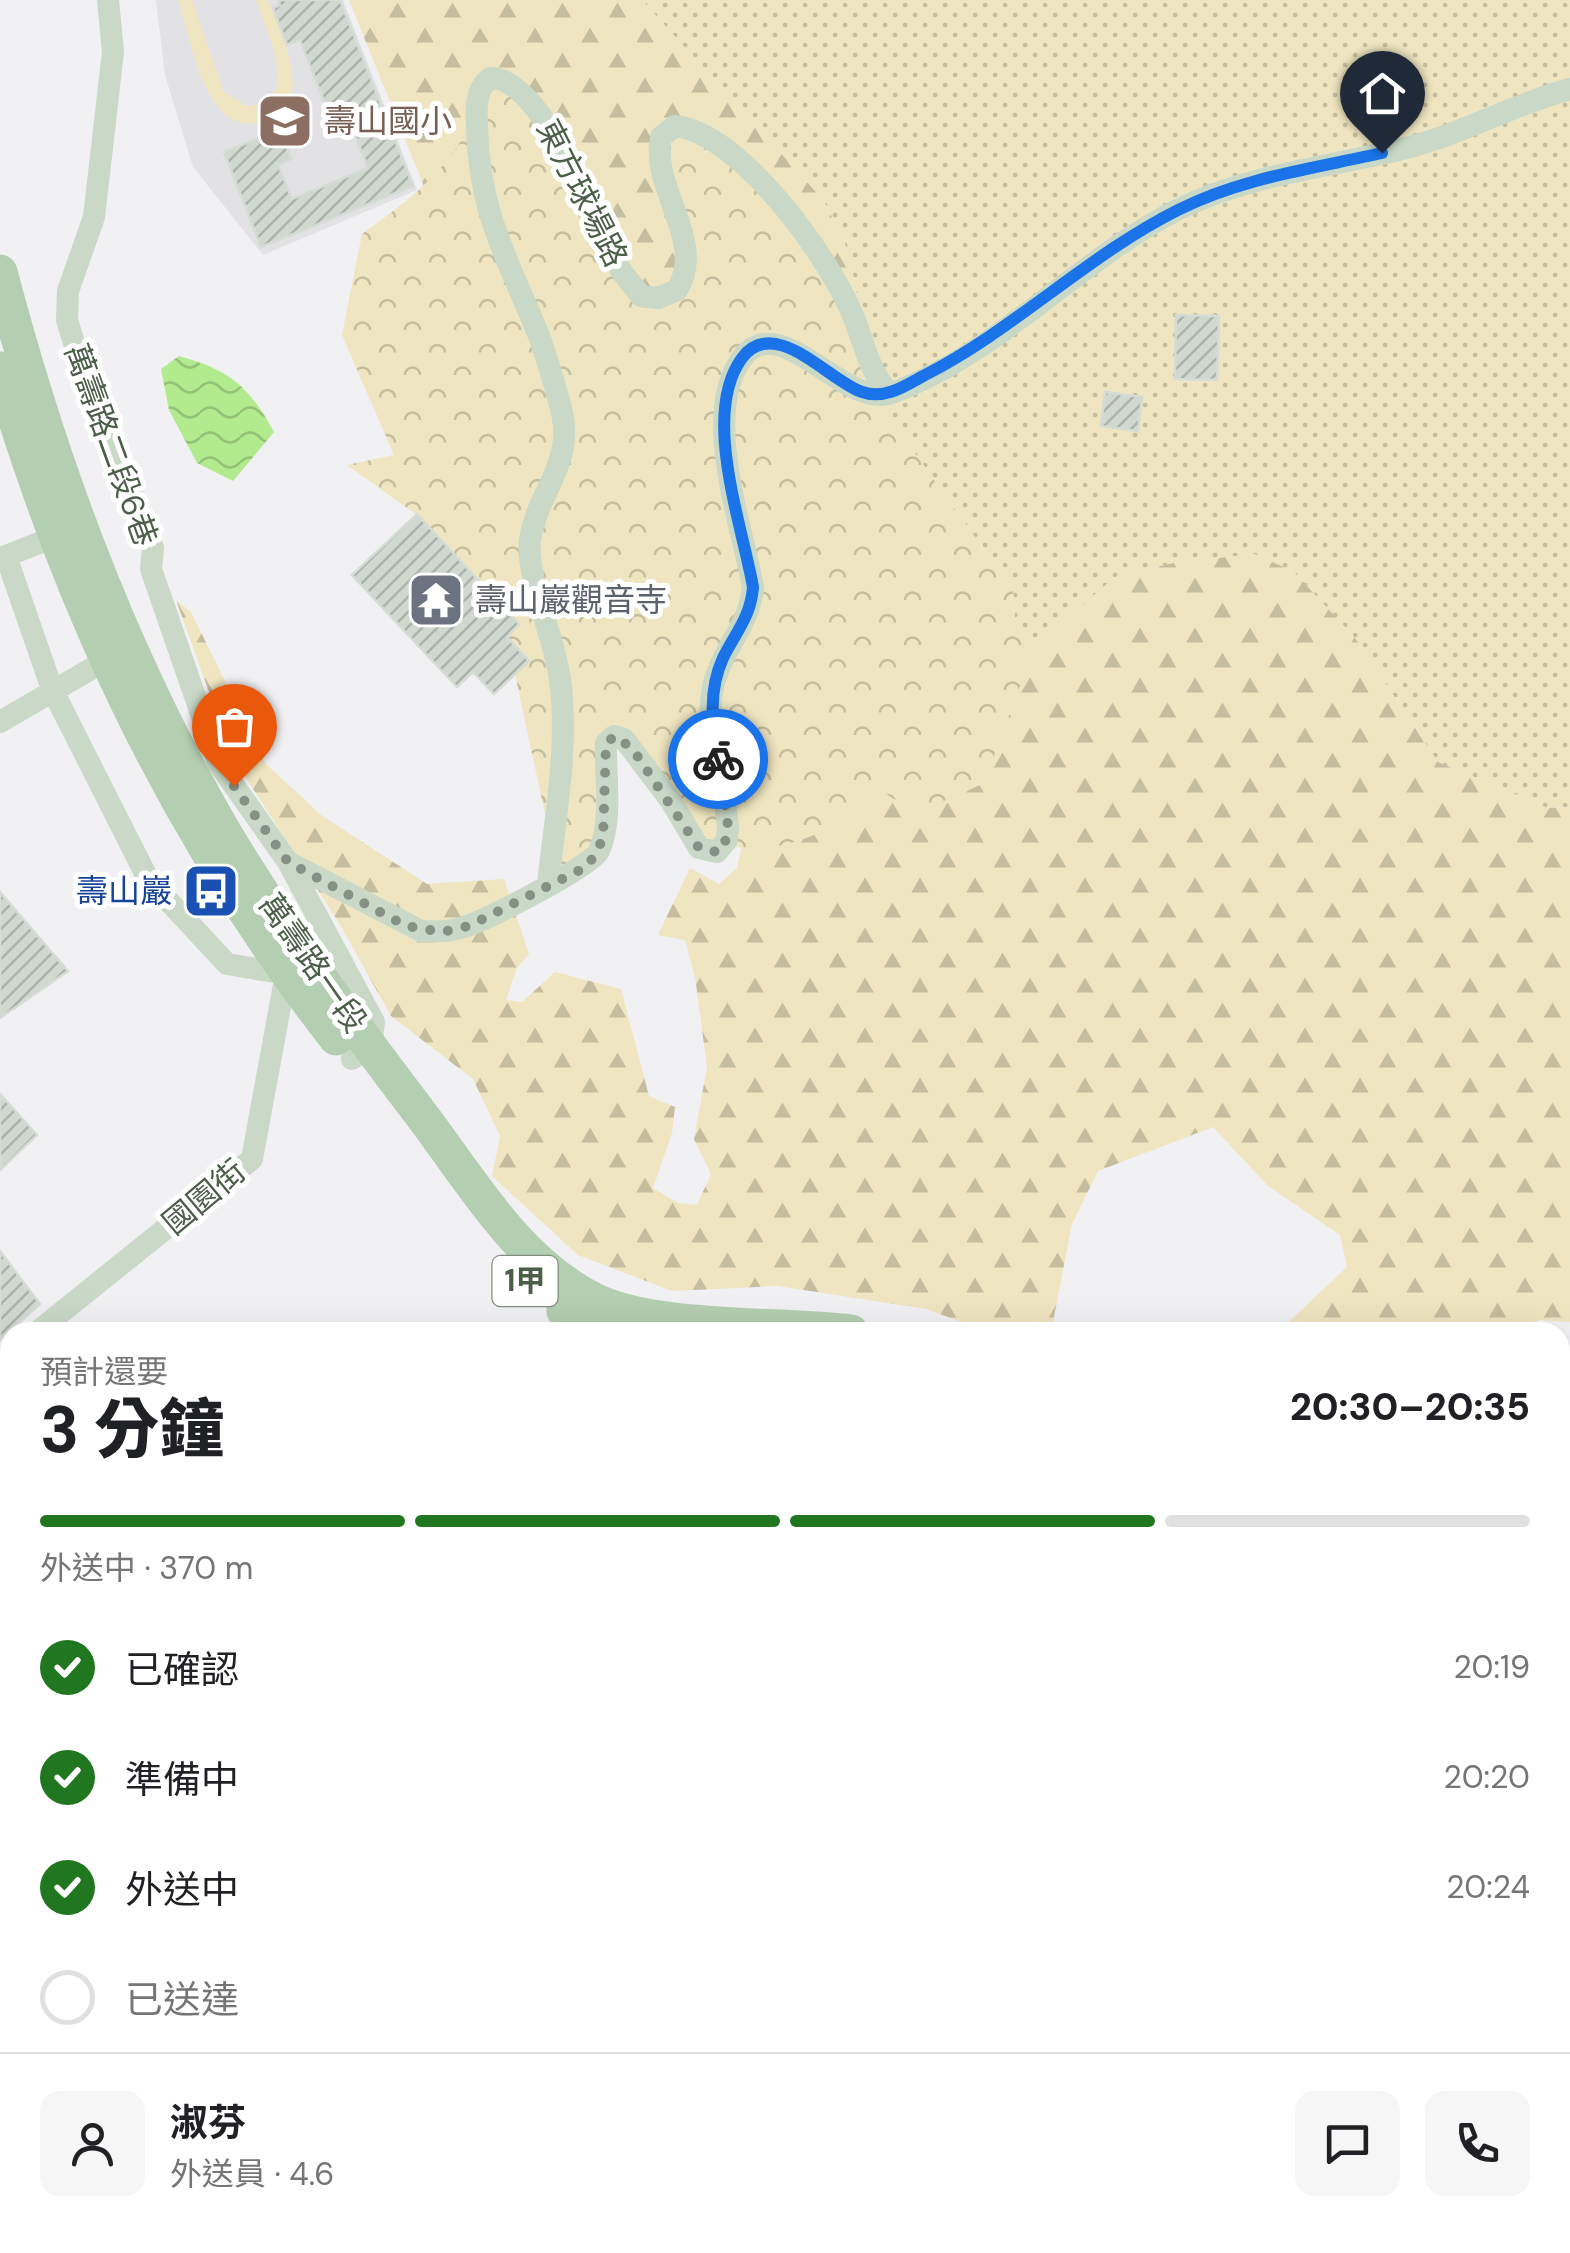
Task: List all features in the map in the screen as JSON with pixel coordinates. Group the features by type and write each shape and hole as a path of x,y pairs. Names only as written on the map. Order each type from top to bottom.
{"main road":[{"name":"萬壽路一段","path":"0,272 47,432 82,531 132,652 296,966"},
{"name":"萬壽路一段","path":"0,368 54,537 153,760 512,1269 542,1296 593,1322 654,1316 728,1322"}],"street":[{"name":"萬壽路二段6巷","path":"108,0 113,52 94,217 68,291 66,320 92,402 153,548 151,569 200,721 218,763 288,862"},
{"name":"東方球場路","path":"548,884 564,716 554,641 535,580 530,541 558,475 563,414 539,337 507,271 481,186 476,112 484,83 490,78 509,82 536,104 622,272 633,290 649,298 677,290 686,264 680,227 659,161 661,138 675,126 687,128 728,150 813,241 852,313 878,382 890,394"},
{"path":"288,862 421,931 442,932 469,926 576,873 598,854 606,816 606,744 614,736 624,739 642,762 699,848 717,852 727,840 712,689 724,658 751,611 752,599 723,426 730,386 742,358 766,346 790,348 862,392 890,394 966,354 1137,233 1181,208 1225,190 1410,147 1570,89"},
{"path":"54,537 6,556 52,690 148,878 227,964 296,966"},
{"path":"0,722 108,659"},
{"path":"288,862 374,1022 362,1052"},
{"name":"國園街","path":"50,1322 252,1159 296,966"}],"shaded area":[{"name":"壽山國小","path":"156,0 343,0 417,190 263,255 193,167 165,75"}],"green space":[{"path":"178,0 192,0 223,91 246,106 264,102 274,93 278,80 273,47 256,0 268,0 287,50 293,86 289,102 279,114 262,122 245,123 220,109 200,72"},
{"path":"349,0 642,0 824,201 845,244 892,421 1013,591 1015,624 1033,647 1115,577 1173,563 1254,554 1293,571 1355,638 1438,762 1548,808 1570,807 1570,1322 1289,1322 1347,1267 1340,1235 1268,1186 1213,1127 1098,1171 1072,1224 1053,1322 961,1322 926,1309 778,1286 672,1291 578,1255 492,1176 500,1136 473,1079 391,1016 339,923 232,756 176,600 191,612 265,763 321,815 427,884 504,879 529,954 517,968 506,1000 522,1002 555,972 621,989 649,1096 675,1107 672,1133 653,1188 678,1203 697,1205 711,1174 694,1139 707,1067 695,977 685,940 658,935 690,868 719,884 737,868 744,833 362,234 425,189"},
{"path":"642,0 1570,0 1570,807 1548,808 1438,762 1355,638 1293,571 1254,554 1173,563 1115,577 1034,648 1015,624 1013,590 892,421 845,244 824,201"},
{"path":"509,82 641,296 685,277 659,161 675,126 776,200 890,393 892,421 1013,591 1015,624 1034,648 984,783 920,806 908,805 883,791 844,821 812,836 779,846 733,847 717,852 615,736 603,839 559,879 515,674 529,661 507,637 519,624 417,515 347,465 394,455 342,335 362,234 419,190 452,154 465,135 479,90"}],"water":[{"path":"179,356 211,367 236,382 256,403 274,432 233,481 197,463 169,410 161,369"}],"building":[{"path":"278,0 340,0 413,186 261,247 224,152 280,130 291,159 278,165 292,199 368,168 343,105 328,111 300,40 287,45 273,8 280,5"},
{"path":"1176,315 1219,316 1217,380 1175,379"},
{"path":"1105,392 1142,397 1138,431 1101,426"},
{"name":"壽山巖觀音寺","path":"417,514 519,624 507,637 529,661 494,694 473,672 457,687 352,575"},
{"path":"0,892 68,971 0,1018"},
{"path":"0,1094 37,1135 0,1170"},
{"path":"0,1251 40,1304 20,1322 0,1322"}],"way so far":[{"path":"234,786 288,862 344,888 406,926 442,932 469,926 588,866 603,839 606,744 614,736 620,736 632,748 699,848 708,852 724,848 728,826 718,759"}],"place":[{"name":"壽山國小","path":"285,121"},
{"name":"壽山巖觀音寺","path":"436,600"},
{"name":"壽山巖","path":"211,891"}],"route":[{"path":"718,759 712,689 724,658 751,611 753,587 723,426 730,386 742,358 754,349 779,345 862,392 890,394 966,354 1137,233 1181,208 1225,190 1382,153"}]}
